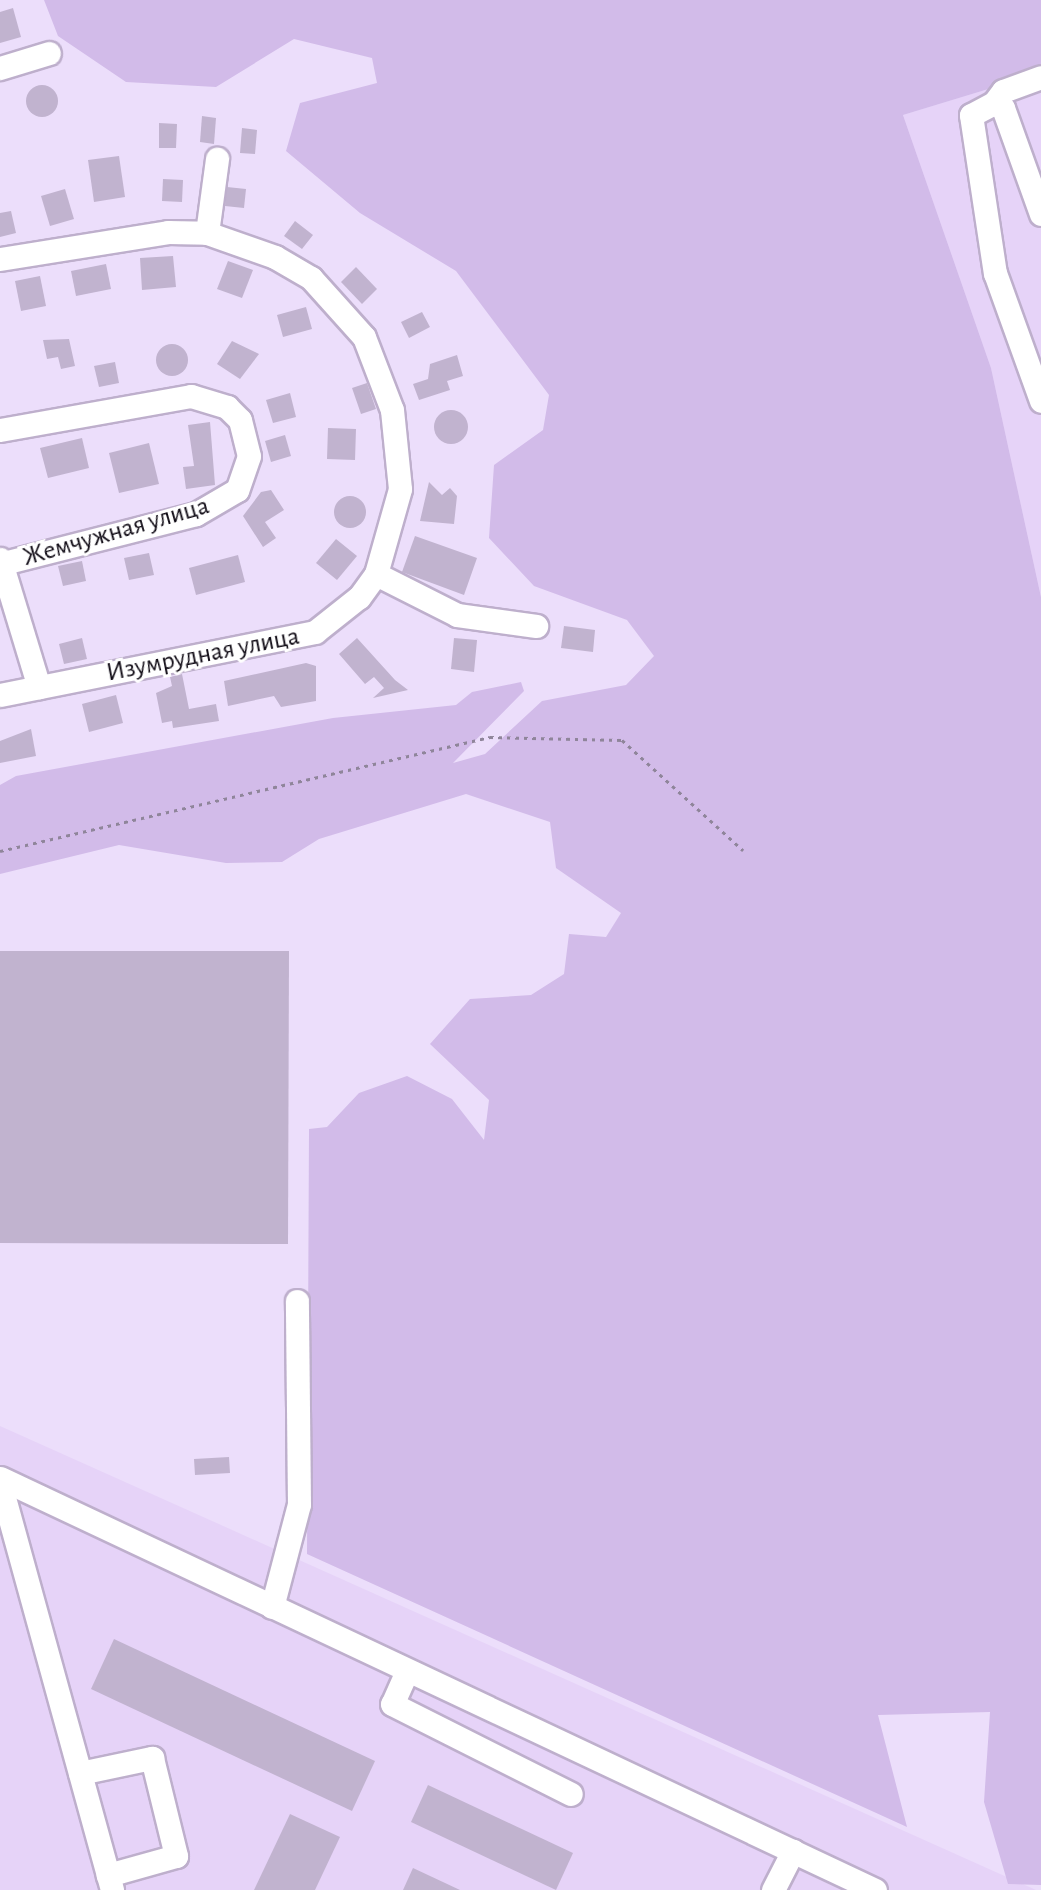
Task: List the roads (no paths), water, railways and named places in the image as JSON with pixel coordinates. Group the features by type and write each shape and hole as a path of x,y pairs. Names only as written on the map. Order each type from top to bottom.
{"street":[{"path":"0,68 49,53"},
{"path":"1041,77 1003,91 994,103 971,115 995,273 1041,401"},
{"path":"994,103 1003,108 1041,214"},
{"path":"207,233 217,159"},
{"name":"Изумрудная улица","path":"0,259 128,234 207,233 266,253 311,278 364,337 392,410 399,458 400,489 376,574 337,617 290,641 0,695"},
{"name":"Жемчужная улица","path":"0,430 191,396 227,407 240,420 249,456 237,490 196,514 0,562"},
{"path":"0,562 39,687"},
{"path":"376,574 457,615 536,626"},
{"path":"272,1607 299,1503 297,1301"},
{"path":"0,1481 875,1890"},
{"path":"0,1481 80,1773 110,1882 176,1856 152,1758 80,1773"},
{"path":"407,1671 392,1704 571,1794"},
{"path":"773,1890 793,1851"}]}
